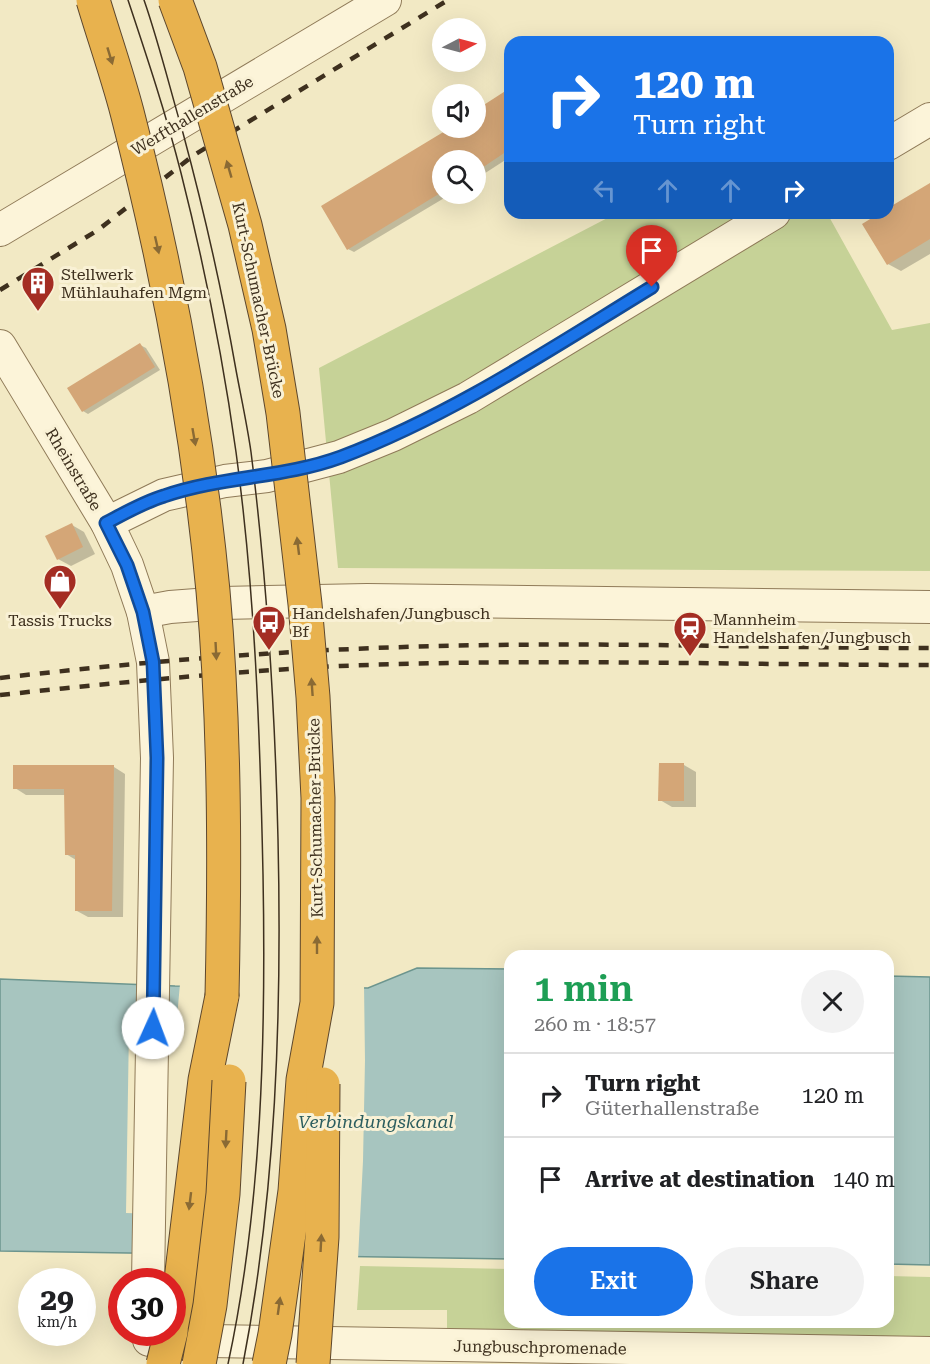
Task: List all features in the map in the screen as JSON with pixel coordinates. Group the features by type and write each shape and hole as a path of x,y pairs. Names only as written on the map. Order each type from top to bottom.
{"highway":[{"path":"93,0 126,111 165,277 196,447 213,591 221,734 224,909 222,996 229,1081 224,1194 210,1305 199,1364"},
{"name":"Kurt-Schumacher-Brücke","path":"175,0 200,67 245,225 269,328 283,413 305,604 313,697 318,798 317,1003"},
{"path":"182,1268 205,1080 222,996"},
{"path":"269,1364 295,1191 303,1080 317,1003"},
{"path":"313,1364 322,1237 323,1056 317,1003"}],"street":[{"name":"Werfthallenstraße","path":"0,230 384,0"},
{"path":"894,140 930,119"},
{"path":"106,523 164,495 225,481 267,476 339,457 393,435 468,398 764,219"},
{"name":"Rheinstraße","path":"0,346 106,523 127,565 143,612 153,662 157,728 148,1268"},
{"path":"143,612 170,607 223,603 367,600 930,607"},
{"name":"Jungbuschpromenade","path":"159,1346 930,1353"}],"green space":[{"path":"605,219 830,219 892,330 930,323 930,571 338,568 319,368"},
{"path":"360,1266 504,1269 504,1328 894,1328 894,1276 930,1277 930,1339 447,1333 447,1310 357,1310"}],"water":[{"name":"Verbindungskanal","path":"417,968 504,969 504,1259 0,1251 0,979 175,986 368,988"},
{"path":"894,976 930,977 930,1265 894,1264"}],"pier":[{"path":"180,984 364,985 363,1161 358,1259 149,1256 155,1214 126,1213 129,1028 176,1028"}],"building":[{"path":"504,92 504,153 486,165 486,150 432,150 432,198 347,250 321,206 433,138 486,138 486,104"},
{"path":"930,183 930,239 887,265 862,224 870,219 894,219 894,204"},
{"path":"140,343 155,367 82,412 67,388"},
{"path":"72,523 83,547 57,560 45,536"},
{"path":"659,763 684,763 684,801 658,801"},
{"path":"13,765 114,765 112,911 75,911 75,855 65,855 64,789 13,789"}],"tram line":[{"path":"128,0 175,151 212,311 236,452 252,609 263,874 264,996 255,1182 239,1304 228,1364"},
{"path":"144,0 191,162 225,310 251,452 262,548 275,742 279,970 270,1169 263,1234 243,1364"}],"railway":[{"path":"0,290 98,230 194,155 448,0"},
{"path":"0,678 122,665 367,648 490,645 930,648"},
{"path":"0,695 170,678 340,666 561,662 930,665"}],"place":[{"name":"Stellwerk Mühlauhafen Mgm","path":"38,312"},
{"name":"Tassis Trucks","path":"60,610"},
{"name":"Handelshafen/Jungbusch Bf","path":"269,651"},
{"name":"Mannheim Handelshafen/Jungbusch","path":"690,657"}],"route":[{"path":"153,1028 157,758 153,662 143,612 127,565 106,523 164,495 225,481 267,476 339,457 393,435 468,398 652,287"}]}
